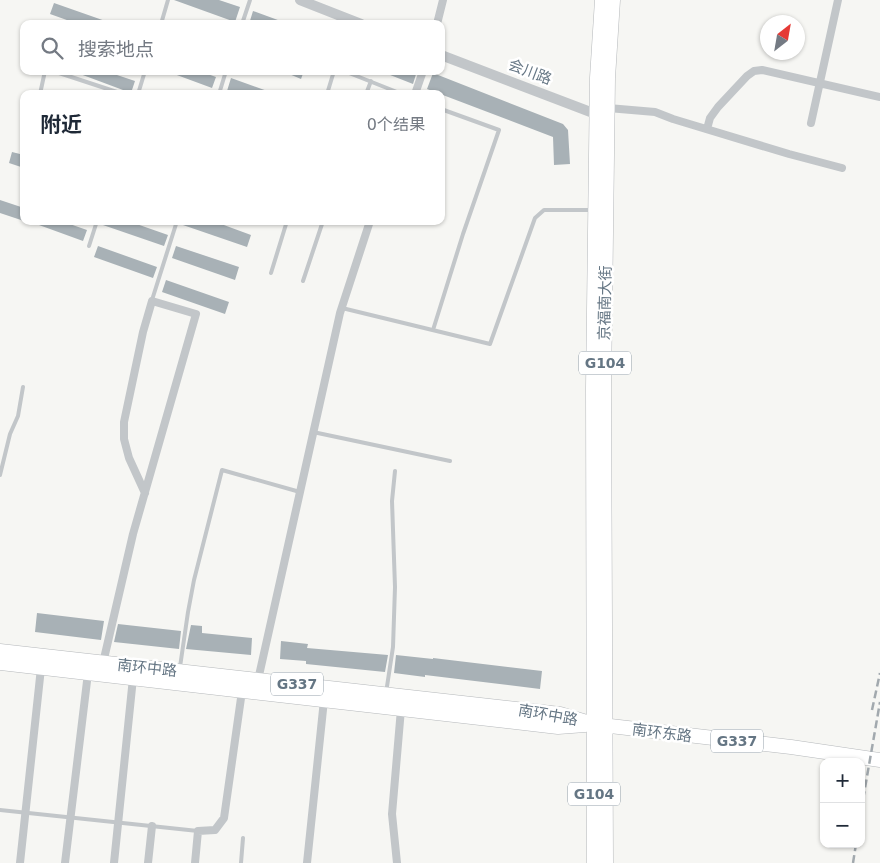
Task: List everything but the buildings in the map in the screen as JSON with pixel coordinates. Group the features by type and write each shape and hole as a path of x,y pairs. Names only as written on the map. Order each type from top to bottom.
{"highway":[{"name":"京福南大街","path":"599,725 604,388 604,113 597,78 602,0"},
{"name":"京福南大街","path":"599,725 593,388 595,210 613,0"},
{"name":"南环中路","path":"0,651 560,714 599,725"},
{"name":"南环中路","path":"0,663 558,727 599,725"},
{"name":"南环东路","path":"599,725 791,747 880,760"},
{"name":"G104","path":"594,863 599,725"},
{"name":"G104","path":"599,725 606,863"}],"street":[{"path":"300,0 345,20"},
{"path":"438,20 443,0"},
{"path":"811,123 838,0"},
{"name":"会川路","path":"445,56 604,113"},
{"path":"707,129 710,118 718,107 754,71 762,70 880,97"},
{"path":"416,90 422,75"},
{"path":"604,113 656,112 672,119 842,168"},
{"path":"258,680 342,308 369,225"},
{"path":"103,663 133,534 145,493 196,314 152,301 143,332 124,422 124,439 129,458 145,493"},
{"path":"20,863 41,668"},
{"path":"65,863 88,673"},
{"path":"114,863 133,678"},
{"path":"195,863 198,831 215,830 224,818 242,691"},
{"path":"307,863 324,700"},
{"path":"397,863 392,814 401,709"},
{"path":"148,863 152,826"}],"lane":[{"path":"162,20 168,0"},
{"path":"243,20 250,0"},
{"path":"41,90 44,75"},
{"path":"65,75 111,90"},
{"path":"139,90 144,75"},
{"path":"220,90 225,75"},
{"path":"328,90 333,75"},
{"path":"353,75 391,90"},
{"path":"367,90 370,82"},
{"path":"434,330 463,234 499,130 445,110"},
{"path":"342,308 490,344 536,218 544,210 595,210"},
{"path":"88,246 96,225"},
{"path":"152,301 176,225"},
{"path":"271,273 286,225"},
{"path":"303,281 322,225"},
{"path":"0,475 10,434 18,416 23,387"},
{"path":"314,432 450,461"},
{"path":"180,671 194,580 222,470 300,492"},
{"path":"386,694 393,648 395,587 392,502 395,471"},
{"path":"0,810 198,831"},
{"path":"240,863 243,838"}],"railway":[{"path":"872,710 880,673"},
{"path":"862,803 880,702"},
{"path":"853,863 855,848"}]}
